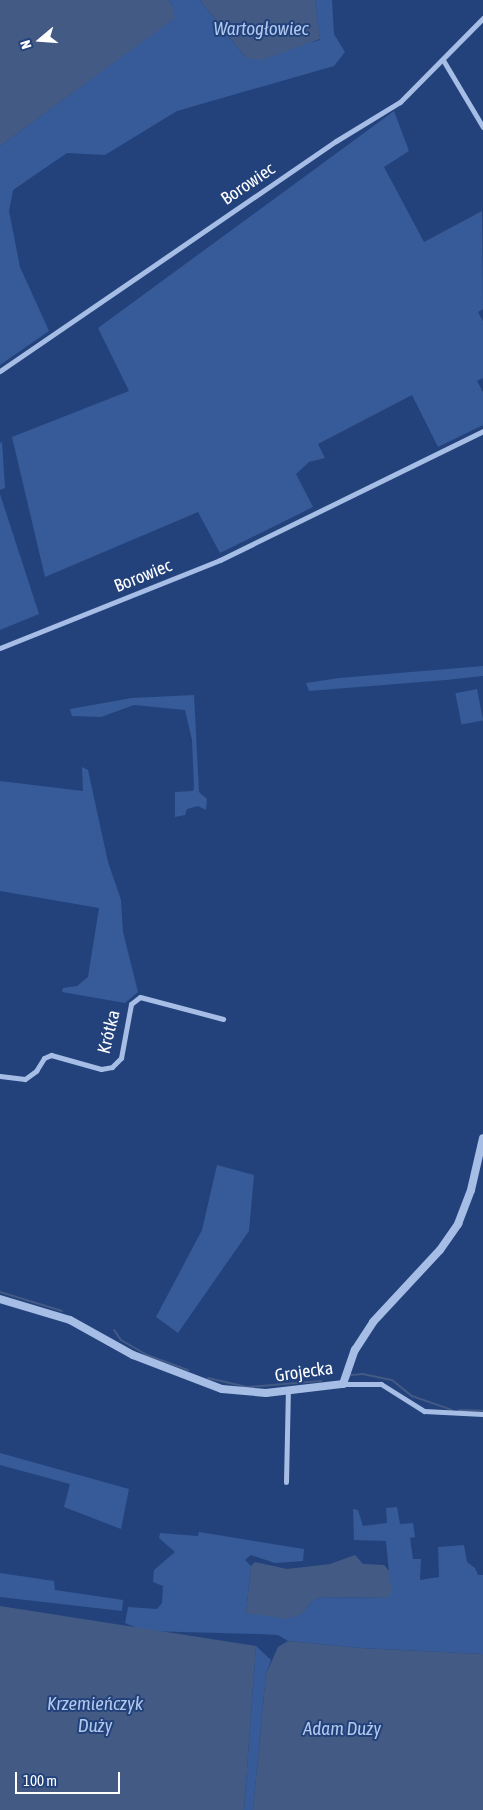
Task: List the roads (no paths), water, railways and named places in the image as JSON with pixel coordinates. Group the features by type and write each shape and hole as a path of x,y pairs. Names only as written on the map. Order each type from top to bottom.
{"street":[{"name":"Borowiec","path":"0,371 336,141 400,102 483,18"},
{"path":"442,60 483,127"},
{"name":"Borowiec","path":"0,648 220,560 483,431"},
{"name":"Krótka","path":"0,1076 21,1080 30,1077 42,1059 51,1055 101,1069 112,1068 121,1058 130,1006 138,998 223,1019"},
{"name":"Grojecka","path":"0,1299 70,1320 133,1355 216,1387 248,1393 342,1384 355,1350 372,1322 443,1246 458,1224 471,1190 483,1138"},
{"path":"342,1384 381,1384 424,1411 483,1414"},
{"path":"286,1482 288,1390"}],"water":[{"path":"0,0 167,0 171,3 175,18 0,146"},
{"name":"Wartogłowiec","path":"200,0 315,0 320,39 262,60 246,58"},
{"path":"355,1555 363,1564 384,1565 389,1571 392,1593 387,1598 321,1597 312,1601 302,1614 287,1619 246,1613 251,1566 255,1562 287,1569 330,1564"},
{"name":"Krzemieńczyk Duży","path":"0,1606 256,1646 244,1810 0,1810"},
{"name":"Adam Duży","path":"288,1641 360,1648 483,1654 483,1810 253,1810 266,1674 278,1647"}],"waterway":[{"path":"0,1292 62,1311"},
{"path":"114,1330 121,1340 147,1355 188,1370"},
{"path":"351,1375 363,1374 392,1380 412,1396 452,1410"},
{"path":"208,1378 247,1387 321,1381"},
{"path":"459,1410 483,1411"}]}
